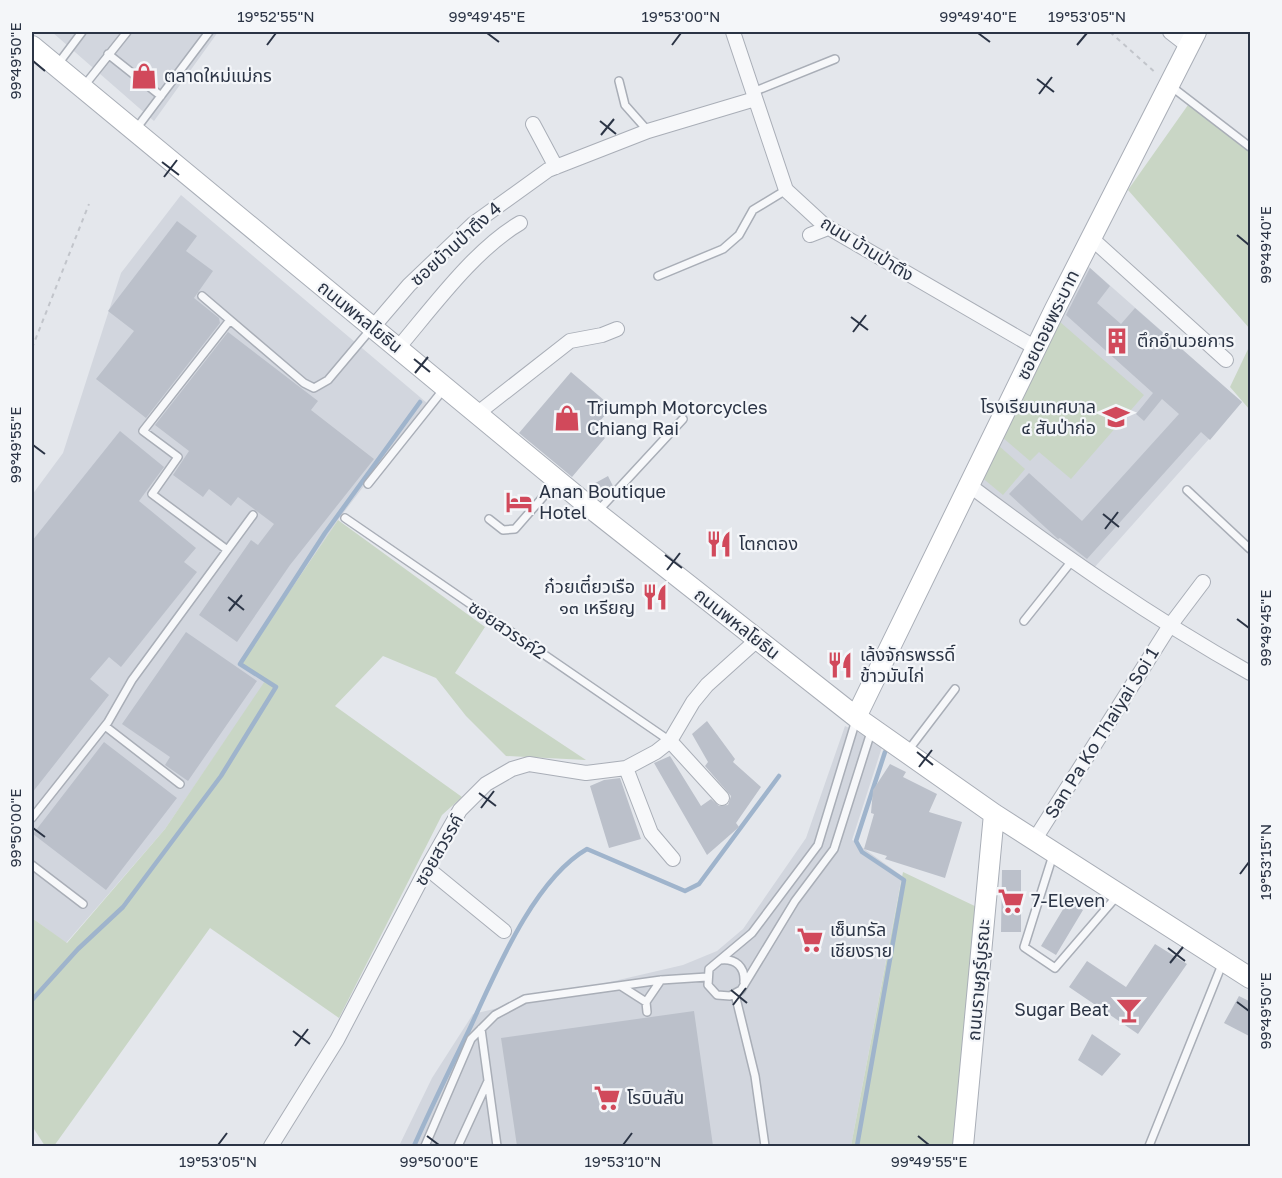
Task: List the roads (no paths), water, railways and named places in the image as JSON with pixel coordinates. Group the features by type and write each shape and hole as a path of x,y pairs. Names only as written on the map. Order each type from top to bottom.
{"main road":[{"name":"ซอยดอยพระบาท","path":"864,723 969,485 1192,39"},
{"name":"ถนนพหลโยธิน","path":"32,45 597,513 864,723 1053,852 1251,978"},
{"name":"ถนนราษฎร์บูรณะ","path":"966,1145 994,813"}],"street":[{"name":"ถนน บ้านป่าตึง","path":"733,32 786,190 828,228 1036,348"},
{"path":"1170,32 1192,39"},
{"name":"ซอยบ้านป่าตึง 4","path":"373,327 409,285 473,224 552,168 648,131 754,95"},
{"path":"533,124 552,168"},
{"path":"398,348 450,287 502,234 520,223"},
{"path":"810,235 828,228"},
{"path":"1092,238 1226,360"},
{"path":"478,413 570,341 602,335 618,329"},
{"path":"969,485 1071,562 1169,627 1251,673"},
{"name":"San Pa Ko Thaiyai Soi 1","path":"1035,839 1169,627 1203,582"},
{"name":"ซอยสวรรค์","path":"271,1146 337,1040 460,810 486,784 512,769 529,764 586,772 626,768 656,752 670,741 700,693 757,640"},
{"path":"670,741 722,798"},
{"path":"626,768 651,832 673,859"},
{"path":"427,868 504,931"}],"lane":[{"path":"56,66 82,32"},
{"path":"82,88 127,32"},
{"path":"134,131 209,32"},
{"path":"108,54 161,96"},
{"path":"754,95 835,59"},
{"path":"619,81 625,105 648,131"},
{"path":"1169,85 1251,147"},
{"path":"658,276 723,249 739,235 753,210 786,190"},
{"path":"202,296 304,383 314,388 328,380 373,327"},
{"path":"226,549 152,494 178,457 143,431 230,321"},
{"path":"368,484 446,386"},
{"path":"597,513 682,419"},
{"path":"489,519 503,530 514,530 557,480"},
{"path":"1187,490 1251,549"},
{"path":"32,818 105,726 132,680 253,515"},
{"name":"ซอยสวรรค์2","path":"345,518 670,741"},
{"path":"1024,621 1071,562"},
{"path":"907,752 955,689"},
{"path":"864,723 834,849 795,901 735,994 724,997 717,995 708,985 707,977 711,965 752,933 818,846 864,723"},
{"path":"105,726 180,784"},
{"path":"1053,852 1024,946 1055,968 1119,894"},
{"path":"32,865 83,904"},
{"path":"720,960 730,959 739,964 743,970 744,982"},
{"path":"1149,1146 1223,960"},
{"path":"424,1146 471,1039 495,1015 525,999 661,980 707,977"},
{"path":"647,1012 646,1002 661,980"},
{"path":"621,986 646,1002"},
{"path":"735,994 755,1076 765,1146"},
{"path":"481,1029 497,1146"},
{"path":"458,1146 489,1080"}],"waterway":[{"path":"32,1000 78,949 123,907 221,776 276,687 240,664 325,533 420,402"},
{"path":"857,1146 904,880 862,852 856,841 885,752"},
{"path":"414,1146 518,930 549,882 567,863 587,849 685,891 699,884 779,776"}],"place":[{"name":"ตลาดใหม่แม่กร","path":"144,76"},
{"name":"ตึกอำนวยการ","path":"1117,341"},
{"name":"โรงเรียนเทศบาล ๔ สันป่าก่อ","path":"1116,417"},
{"name":"Triumph Motorcycles Chiang Rai","path":"567,418"},
{"name":"Anan Boutique Hotel","path":"519,502"},
{"name":"โตกตอง","path":"719,544"},
{"name":"ก๋วยเตี๋ยวเรือ ๑๓ เหรียญ","path":"655,597"},
{"name":"เล้งจักรพรรดิ์ ข้าวมันไก่","path":"840,665"},
{"name":"7-Eleven","path":"1011,901"},
{"name":"เซ็นทรัล เชียงราย","path":"810,940"},
{"name":"Sugar Beat","path":"1129,1010"},
{"name":"โรบินสัน","path":"607,1098"}]}
